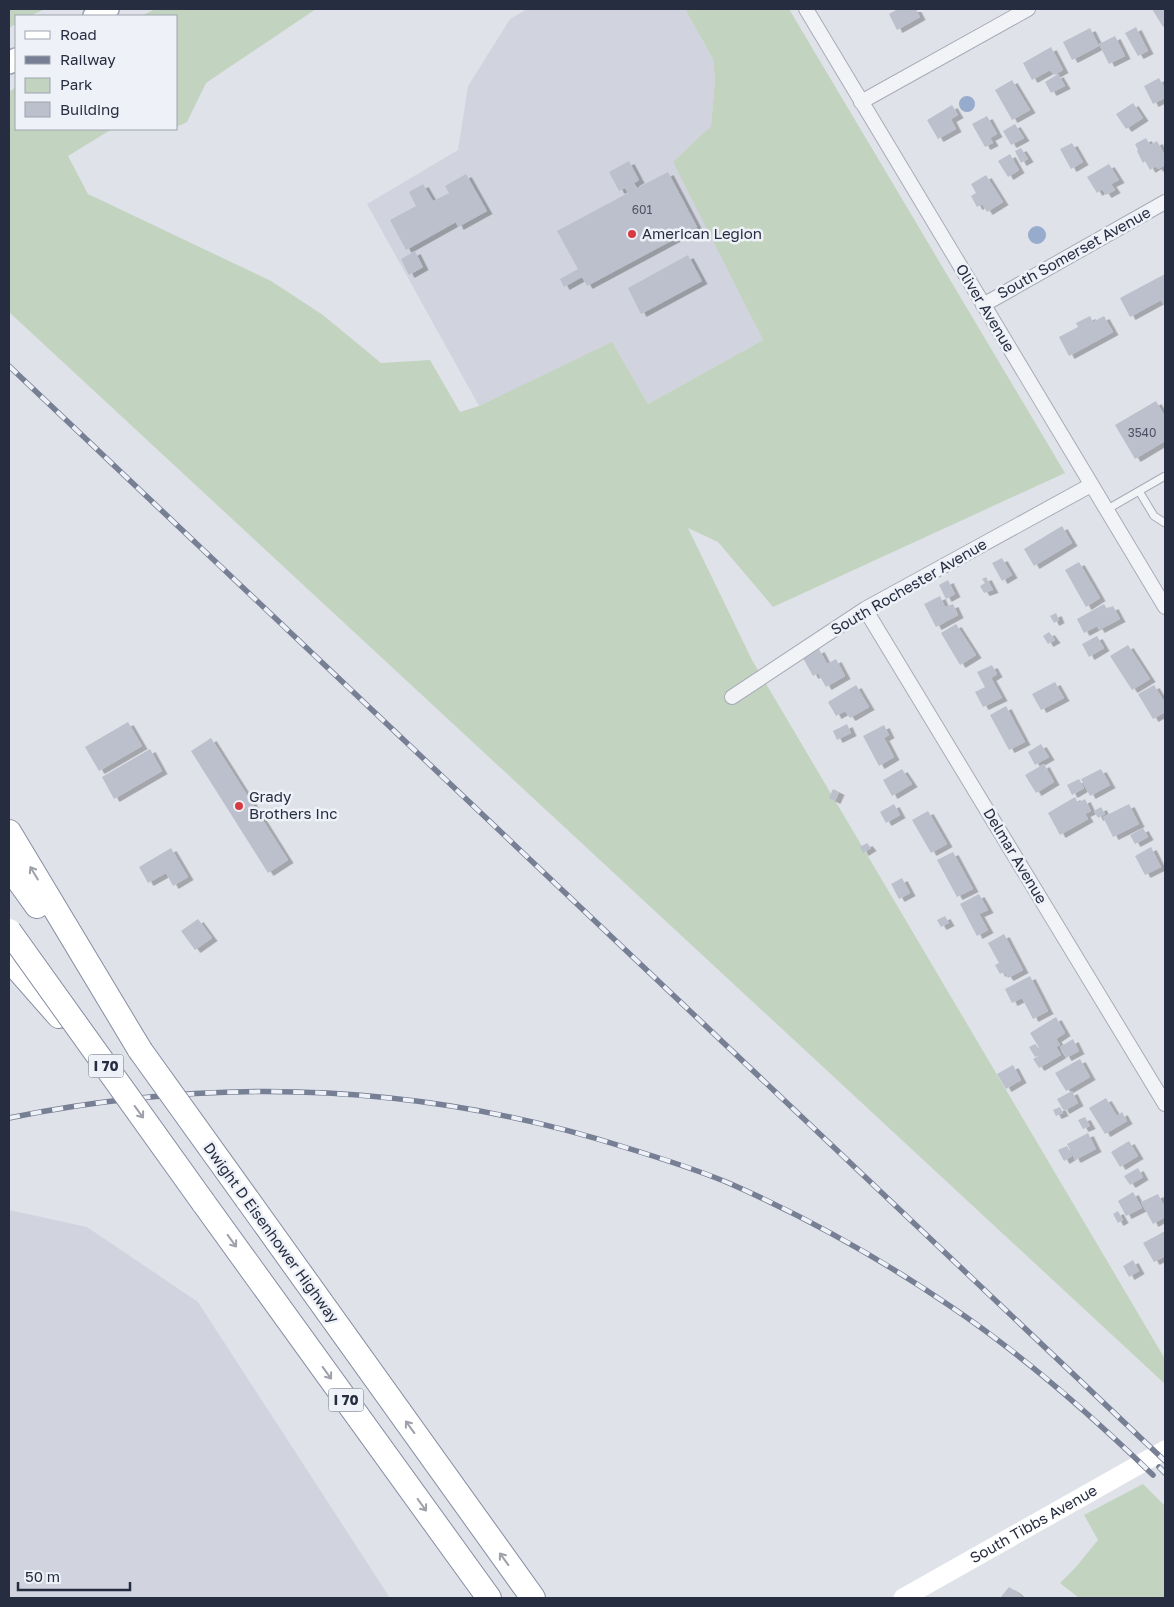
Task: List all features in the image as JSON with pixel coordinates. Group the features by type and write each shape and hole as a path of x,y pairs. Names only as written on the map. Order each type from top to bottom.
{"highway":[{"path":"9,832 140,1050"},
{"name":"Dwight D Eisenhower Highway","path":"9,867 533,1598"},
{"name":"I 70","path":"9,930 489,1598"},
{"path":"9,959 118,1082"}],"main road":[{"path":"96,15 108,9"},
{"name":"South Tibbs Avenue","path":"903,1598 1165,1450"}],"street":[{"name":"Oliver Avenue","path":"806,9 1165,607"},
{"path":"861,102 1028,9"},
{"name":"South Somerset Avenue","path":"983,304 1165,202"},
{"name":"South Rochester Avenue","path":"732,697 865,609 1091,485"},
{"name":"Delmar Avenue","path":"865,609 1165,1104"}],"lane":[{"path":"1106,510 1165,476"},
{"path":"1139,491 1154,516 1165,523"}],"shaded area":[{"path":"527,9 685,9 713,59 715,80 711,126 674,162 763,340 648,404 612,343 479,406 367,204 458,150 468,86 510,19"},
{"path":"9,1210 87,1227 198,1302 390,1598 9,1598"}],"green space":[{"path":"9,9 45,9 32,15 15,15 15,25 9,28"},
{"path":"155,9 316,9 206,83 187,122 178,126 178,15 143,15"},
{"path":"685,9 789,9 1065,473 773,607 718,542 688,528 752,660 1165,1359 1165,1384 9,312 9,92 15,88 15,130 110,130 68,156 88,194 271,281 323,315 381,363 430,360 460,412 479,406 612,342 648,404 763,340 673,162 711,126 715,80 713,59"},
{"path":"1143,1484 1165,1506 1165,1598 1079,1598 1060,1583 1098,1540 1084,1515"}],"water":[{"path":"964,96 970,96 975,101 973,110 964,112 959,107 959,101"},
{"path":"1037,226 1043,229 1046,235 1043,241 1037,244 1031,241 1028,235 1031,229"}],"building":[{"path":"898,9 916,9 920,17 897,30 889,14"},
{"path":"1152,9 1165,9 1165,26 1163,27"},
{"path":"1136,27 1148,51 1138,56 1125,33"},
{"path":"1090,28 1099,46 1072,60 1063,42"},
{"path":"1115,36 1125,56 1109,64 1099,44"},
{"path":"1051,47 1063,70 1054,75 1050,70 1032,80 1023,63"},
{"path":"1058,74 1065,86 1051,93 1045,82"},
{"path":"1159,78 1165,89 1165,98 1153,104 1144,86"},
{"path":"1012,80 1030,110 1012,120 995,90"},
{"path":"1133,103 1143,118 1126,129 1116,114"},
{"path":"952,105 958,115 951,119 956,129 938,139 927,120"},
{"path":"987,116 997,134 990,138 993,143 985,147 972,124"},
{"path":"1015,124 1024,138 1011,145 1003,131"},
{"path":"1146,138 1150,145 1157,141 1165,156 1165,165 1158,169 1156,166 1150,170 1145,161 1143,163 1137,151 1135,144"},
{"path":"1072,143 1083,162 1071,169 1060,149"},
{"path":"1021,148 1028,159 1021,163 1015,151"},
{"path":"1010,154 1019,170 1008,177 998,161"},
{"path":"629,161 639,180 634,183 637,188 668,172 697,227 587,286 582,277 564,287 560,279 578,269 557,231 628,193 625,188 619,191 609,172"},
{"path":"1109,164 1119,180 1111,184 1115,190 1106,195 1102,189 1097,193 1087,177"},
{"path":"466,174 487,211 458,227 456,222 406,250 390,220 416,206 409,192 423,184 433,201 449,193 445,186"},
{"path":"986,175 1003,202 987,212 982,204 977,207 971,196 976,193 971,184"},
{"path":"415,251 423,267 409,275 401,259"},
{"path":"688,255 702,281 641,314 628,288"},
{"path":"1165,274 1165,307 1161,300 1130,317 1120,298"},
{"path":"1090,316 1093,322 1104,316 1113,332 1069,356 1059,337 1078,327 1076,323"},
{"path":"1156,401 1165,417 1165,441 1135,459 1115,425"},
{"path":"1062,526 1072,543 1034,566 1024,549"},
{"path":"1002,558 1012,575 1002,581 992,563"},
{"path":"1079,562 1100,598 1086,607 1065,570"},
{"path":"986,577 993,590 984,593 980,586 985,583 982,579"},
{"path":"948,580 955,594 946,599 939,585"},
{"path":"940,596 945,607 953,604 958,615 936,627 924,604"},
{"path":"1104,604 1107,609 1113,606 1120,619 1099,630 1097,626 1084,633 1077,619"},
{"path":"1056,613 1059,620 1054,623 1050,616"},
{"path":"956,624 976,655 960,665 941,633"},
{"path":"1049,632 1055,640 1048,644 1043,636"},
{"path":"1097,636 1104,648 1089,657 1082,644"},
{"path":"1128,645 1150,679 1132,690 1110,656"},
{"path":"819,649 827,664 836,659 845,676 826,687 818,673 813,676 803,658"},
{"path":"992,665 997,674 991,678 1002,698 983,707 975,692 985,687 977,672"},
{"path":"1055,682 1064,698 1041,710 1032,694"},
{"path":"856,685 869,707 850,718 845,711 836,716 828,702"},
{"path":"1154,685 1165,703 1165,712 1153,719 1138,694"},
{"path":"1006,706 1025,742 1009,750 990,715"},
{"path":"128,722 142,746 99,771 85,747"},
{"path":"847,724 851,733 837,740 833,731"},
{"path":"884,725 889,735 884,738 894,757 879,766 863,736"},
{"name":"Grady Brothers Inc","path":"211,738 288,860 268,873 191,751"},
{"path":"1041,744 1049,757 1035,765 1028,752"},
{"path":"150,749 162,771 114,799 102,777"},
{"path":"1044,764 1054,782 1036,793 1025,775"},
{"path":"902,769 912,784 892,796 883,780"},
{"path":"1101,769 1110,785 1090,796 1081,779"},
{"path":"1079,779 1084,788 1072,795 1067,785"},
{"path":"833,789 839,792 835,801 829,798"},
{"path":"1075,797 1078,803 1085,799 1091,811 1085,814 1088,819 1060,835 1048,813"},
{"path":"894,804 900,815 886,823 880,812"},
{"path":"1129,804 1139,824 1113,837 1103,817"},
{"path":"1101,807 1105,814 1098,818 1094,811"},
{"path":"928,811 947,844 931,853 912,820"},
{"path":"1143,828 1148,837 1135,844 1130,835"},
{"path":"867,843 871,848 863,853 860,847"},
{"path":"1151,847 1161,867 1145,875 1135,856"},
{"path":"171,848 188,877 173,886 166,873 148,883 139,867"},
{"path":"953,852 973,889 957,897 937,860"},
{"path":"902,878 910,893 899,899 891,884"},
{"path":"979,894 988,910 979,914 988,930 977,936 960,904"},
{"path":"945,916 949,923 941,927 937,920"},
{"path":"198,919 212,938 195,950 181,931"},
{"path":"1004,934 1023,970 1008,978 1004,972 1000,974 995,965 999,963 988,943"},
{"path":"1030,976 1048,1011 1033,1019 1022,998 1012,1003 1005,989"},
{"path":"1056,1017 1065,1033 1056,1039 1060,1045 1056,1047 1061,1055 1039,1068 1033,1059 1042,1054 1035,1057 1029,1047 1035,1044 1041,1051 1030,1033"},
{"path":"1073,1039 1079,1051 1066,1058 1060,1047"},
{"path":"1080,1059 1090,1077 1066,1091 1055,1073"},
{"path":"1013,1065 1021,1080 1006,1089 997,1074"},
{"path":"1072,1091 1078,1103 1064,1111 1057,1099"},
{"path":"1106,1098 1117,1116 1122,1112 1127,1121 1105,1134 1089,1108"},
{"path":"1060,1107 1063,1113 1056,1116 1053,1110"},
{"path":"1085,1117 1090,1126 1083,1129 1078,1120"},
{"path":"1088,1133 1096,1149 1075,1160 1067,1144"},
{"path":"1129,1141 1138,1156 1120,1167 1111,1152"},
{"path":"1067,1146 1072,1156 1064,1161 1058,1150"},
{"path":"1138,1168 1143,1177 1130,1185 1124,1176"},
{"path":"1133,1192 1142,1208 1126,1216 1118,1201"},
{"path":"1158,1194 1165,1208 1165,1217 1153,1224 1141,1202"},
{"path":"1118,1211 1123,1220 1118,1223 1113,1214"},
{"path":"1165,1231 1165,1256 1154,1262 1143,1243"},
{"path":"1133,1260 1139,1271 1129,1277 1123,1266"},
{"path":"1009,1587 1014,1590 1023,1598 1000,1598"}],"railway":[{"path":"9,366 1165,1461"},
{"path":"9,1118 87,1105 164,1096 241,1092 318,1093 395,1099 472,1110 548,1126 651,1155 718,1179 760,1197 844,1240 924,1289 1004,1344 1030,1365 1105,1430 1153,1475"},
{"path":"1159,1467 1165,1473"}],"place":[{"name":"American Legion","path":"632,234"},
{"name":"Grady Brothers Inc","path":"239,806"}]}
